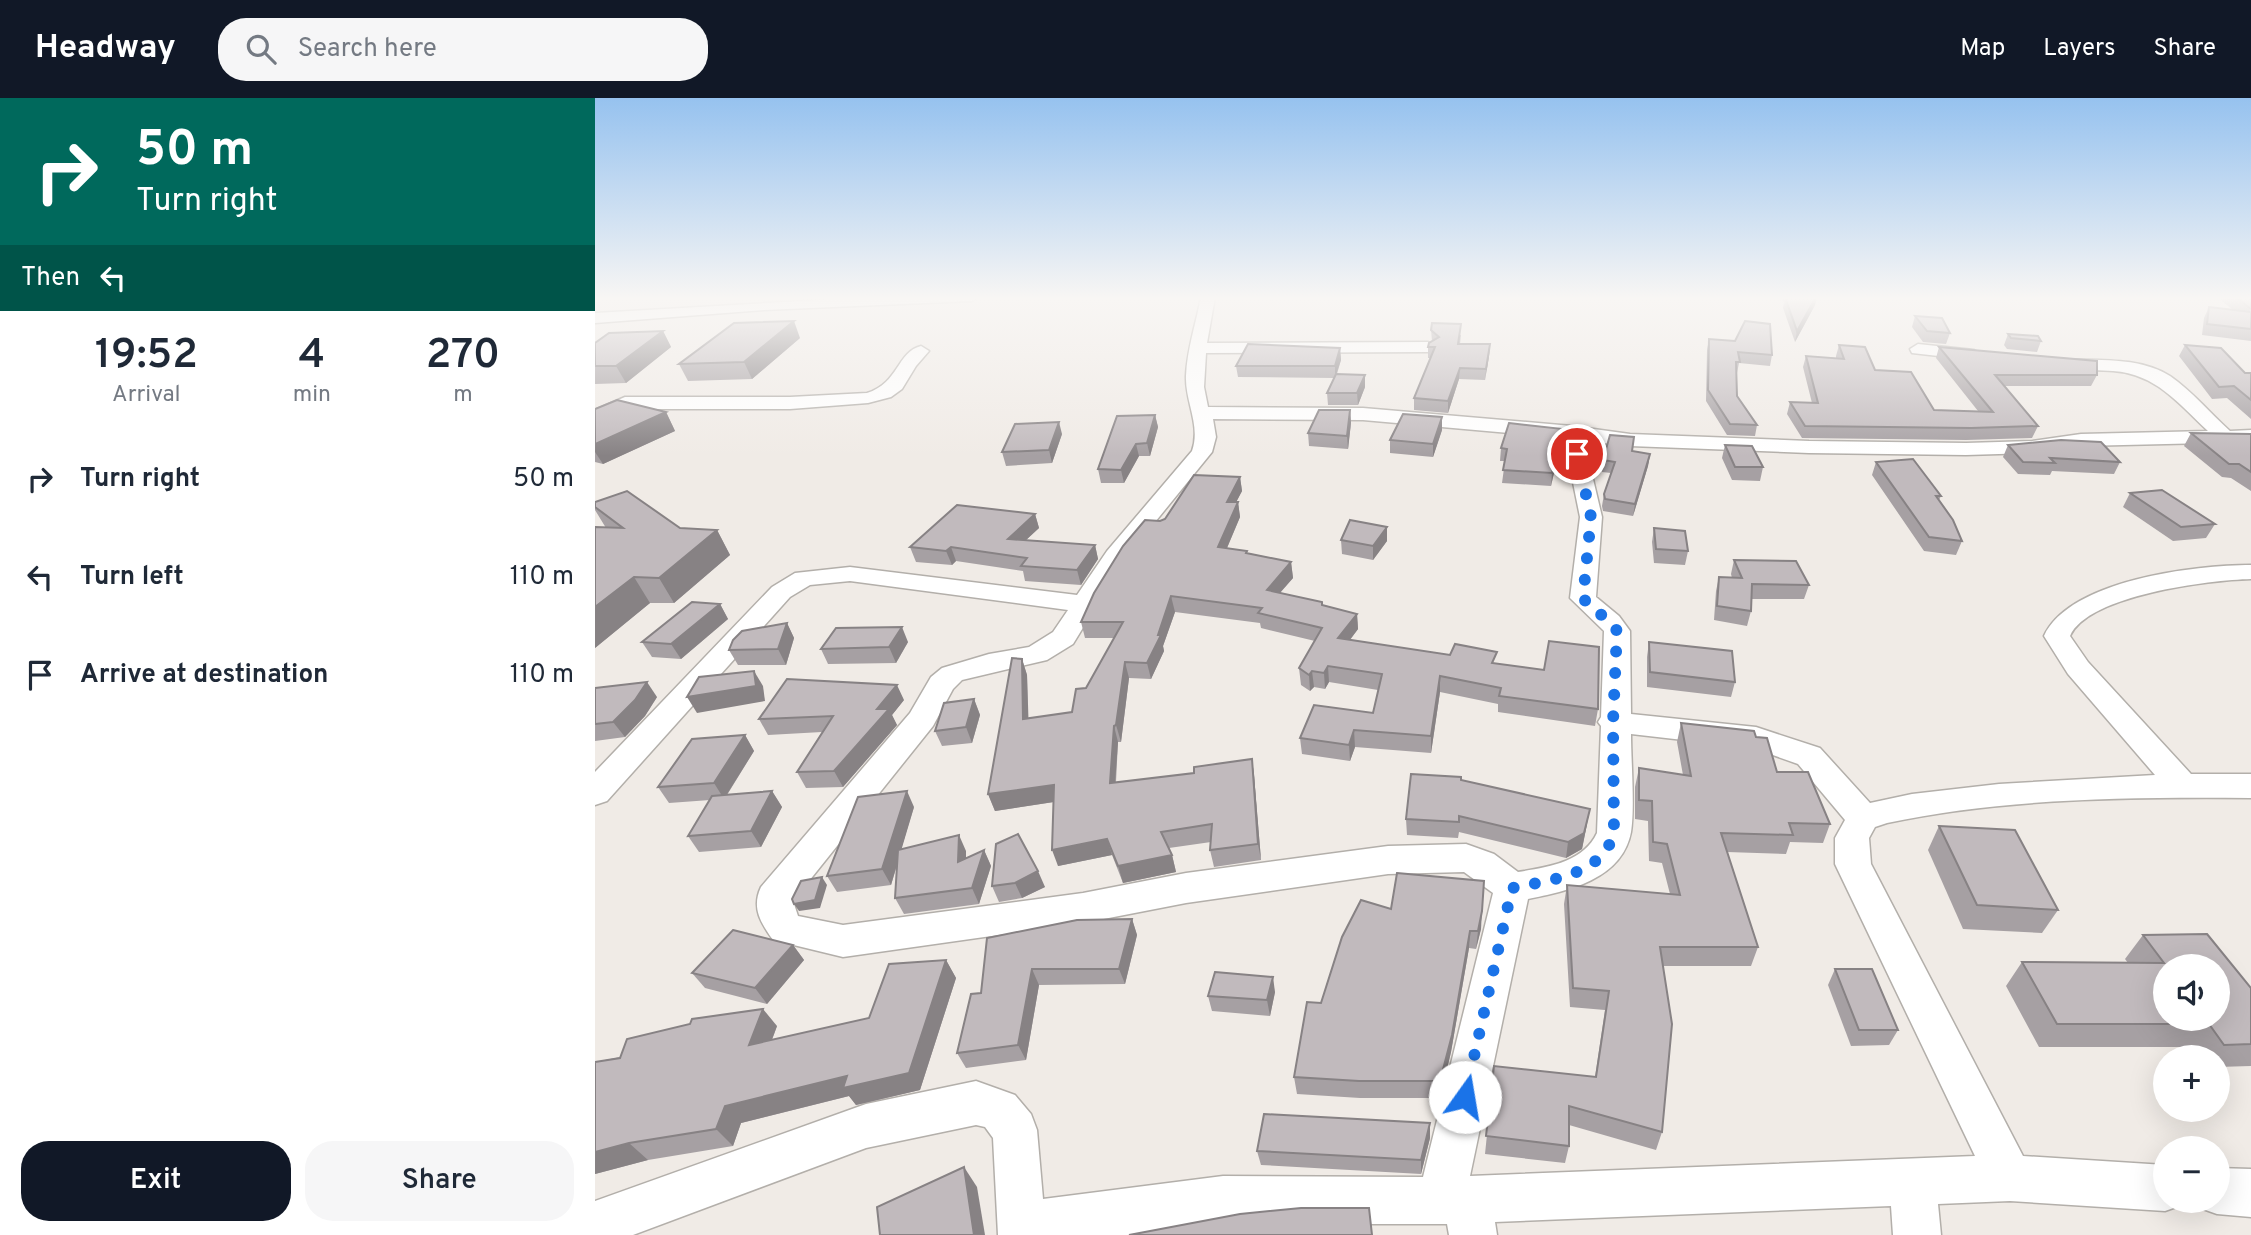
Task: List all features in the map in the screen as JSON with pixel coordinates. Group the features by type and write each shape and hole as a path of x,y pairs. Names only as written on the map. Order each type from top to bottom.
{"street":[{"path":"1197,350 1197,398 1208,436 1202,452 1115,556 1063,638 1037,654 964,669 952,674 941,684 922,719 774,898 776,915 786,929 843,941 1083,908 1186,888 1388,859 1466,858 1482,864 1512,888"},
{"path":"1928,350 1993,357"},
{"path":"595,401 790,403 868,398 885,393 896,385 909,363 921,351"},
{"path":"2042,362 2133,368 2148,372 2164,380 2225,436"},
{"path":"595,417 625,403"},
{"path":"1202,413 1363,414 1572,432 1630,440 1889,449 2032,447 2081,440 2251,436"},
{"path":"1512,888 1567,876 1590,866 1610,845 1614,833 1613,722 1617,631 1611,622 1590,607 1583,598 1591,517 1572,432"},
{"path":"2182,785 2078,668 2057,636 2057,630 2064,620 2103,600 2143,588 2187,576 2251,572"},
{"path":"595,793 781,592 804,578 850,574 1084,604"},
{"path":"1613,722 1756,738 1809,756 1863,818"},
{"path":"2010,1178 1853,864 1852,838 1863,818 1884,810 1986,797 2182,785 2251,786"},
{"path":"1461,1212 1512,888"},
{"path":"595,1225 866,1126 976,1103 999,1110 1015,1130 1022,1231 1223,1200 1461,1212 2010,1178 2153,1187"},
{"path":"1912,1182 1917,1235"},
{"path":"2230,1192 2251,1193"}],"building":[{"path":"595,350 637,350 616,366 595,366"},
{"path":"698,350 759,350 744,362 679,364"},
{"path":"1245,350 1339,350 1335,366 1236,366"},
{"path":"1434,350 1489,350 1486,369 1460,368 1448,401 1414,398"},
{"path":"1709,350 1772,350 1772,355 1738,352 1740,362 1736,362 1737,396 1757,425 1730,424 1708,390"},
{"path":"1841,350 1866,350 1875,370 1911,372 1934,410 1993,412 1942,350 1974,350 2097,361 2097,375 1995,375 2038,426 1805,426 1790,402 1818,403 1806,356 1844,359"},
{"path":"2189,350 2223,350 2245,373 2251,373 2251,400 2234,386 2219,387"},
{"path":"1336,374 1365,375 1357,393 1327,393"},
{"path":"617,400 666,412 595,444 595,409"},
{"path":"1319,410 1350,410 1347,436 1308,433"},
{"path":"1403,414 1442,417 1433,444 1390,440"},
{"path":"1155,415 1147,443 1136,444 1121,470 1098,469 1117,416"},
{"path":"1059,422 1049,450 1002,452 1015,424"},
{"path":"1509,423 1563,429 1552,473 1503,470 1507,449 1501,448"},
{"path":"2191,433 2251,434 2251,472 2239,464 2229,464"},
{"path":"1610,435 1634,437 1632,451 1650,454 1635,504 1605,499 1604,494 1615,462 1603,460"},
{"path":"2061,440 2101,442 2120,462 2050,458 2055,463 2023,462 2008,445"},
{"path":"1725,445 1752,446 1763,467 1735,467"},
{"path":"1913,459 1941,496 1936,496 1953,520 1962,541 1929,537 1876,462"},
{"path":"1194,475 1240,477 1227,502 1238,502 1218,547 1291,562 1267,590 1322,602 1322,605 1357,614 1338,638 1450,655 1455,644 1497,652 1492,663 1544,670 1549,641 1599,647 1598,709 1499,696 1501,688 1440,676 1431,736 1354,730 1349,745 1300,738 1314,705 1373,713 1382,674 1328,666 1324,673 1312,671 1309,675 1299,668 1322,628 1258,613 1262,608 1171,596 1158,635 1161,635 1147,663 1125,662 1114,726 1110,783 1194,773 1194,767 1252,759 1258,844 1210,850 1212,824 1161,832 1172,855 1118,866 1107,839 1052,850 1054,785 988,794 1012,658 1022,659 1023,719 1072,712 1076,689 1086,688 1123,622 1081,622 1094,593 1123,546 1145,520 1165,519"},
{"path":"2162,490 2215,524 2181,527 2130,493"},
{"path":"627,491 680,528 717,530 659,578 634,577 595,607 595,527 623,528 595,507 595,502"},
{"path":"957,505 1035,514 1008,539 1095,545 1077,570 1021,566 1027,558 951,547 946,551 910,547"},
{"path":"1350,520 1387,527 1373,546 1341,540"},
{"path":"1654,528 1685,531 1688,551 1656,549"},
{"path":"1734,560 1796,561 1809,585 1752,584 1751,611 1717,606 1719,577 1742,578"},
{"path":"692,602 720,604 671,644 642,642"},
{"path":"787,623 778,649 729,650 733,640 742,631"},
{"path":"902,627 889,647 821,649 836,628"},
{"path":"1649,642 1732,651 1735,682 1650,672"},
{"path":"754,671 756,686 687,697 699,677"},
{"path":"787,679 897,685 877,709 889,709 834,771 797,772 833,716 759,719"},
{"path":"647,682 635,700 613,722 595,724 595,688"},
{"path":"974,699 966,727 935,731 944,703"},
{"path":"1681,723 1754,731 1756,737 1767,738 1777,772 1808,772 1830,824 1789,823 1793,835 1721,833 1758,947 1660,947 1672,1024 1662,1132 1569,1106 1569,1146 1486,1136 1494,1066 1596,1077 1609,991 1573,988 1567,885 1680,895 1667,844 1653,842 1652,801 1639,800 1639,768 1691,776"},
{"path":"745,735 714,783 658,787 692,739"},
{"path":"1411,774 1461,777 1461,780 1590,809 1584,833 1568,842 1459,816 1459,822 1406,819"},
{"path":"772,791 751,831 688,836 712,796"},
{"path":"907,791 882,869 827,876 858,797"},
{"path":"1939,826 2015,830 2058,910 1977,905"},
{"path":"1018,834 1038,871 1015,883 992,886 996,844"},
{"path":"959,835 958,862 984,850 972,888 895,898 898,850"},
{"path":"1397,873 1484,881 1478,931 1470,931 1452,1035 1440,1081 1359,1081 1294,1077 1307,1002 1321,1003 1342,937 1361,900 1391,909"},
{"path":"822,877 815,900 794,904 792,899 801,881"},
{"path":"1132,919 1119,969 1032,969 1018,1045 957,1053 971,994 981,993 987,938 1077,920"},
{"path":"733,930 793,945 755,988 692,973"},
{"path":"2207,934 2223,954 2157,954 2143,935"},
{"path":"946,960 909,1073 843,1088 847,1076 725,1106 716,1129 629,1143 595,1152 595,1062 620,1058 627,1039 690,1024 692,1019 763,1009 749,1045 869,1018 889,964"},
{"path":"2022,962 2153,963 2153,1024 2057,1024"},
{"path":"2230,962 2251,988 2251,1044 2224,1045 2214,1031 2230,1031"},
{"path":"1835,969 1872,969 1898,1030 1859,1030"},
{"path":"1215,972 1273,977 1267,1000 1208,996"},
{"path":"1264,1114 1430,1123 1421,1160 1257,1151"},
{"path":"964,1167 974,1235 880,1235 877,1207"},
{"path":"1301,1208 1369,1208 1372,1235 1129,1235 1240,1214"}],"route":[{"path":"1465,1097 1512,888 1567,876 1590,866 1610,845 1614,833 1613,722 1617,631 1611,622 1590,607 1583,598 1591,517 1577,454"}]}
